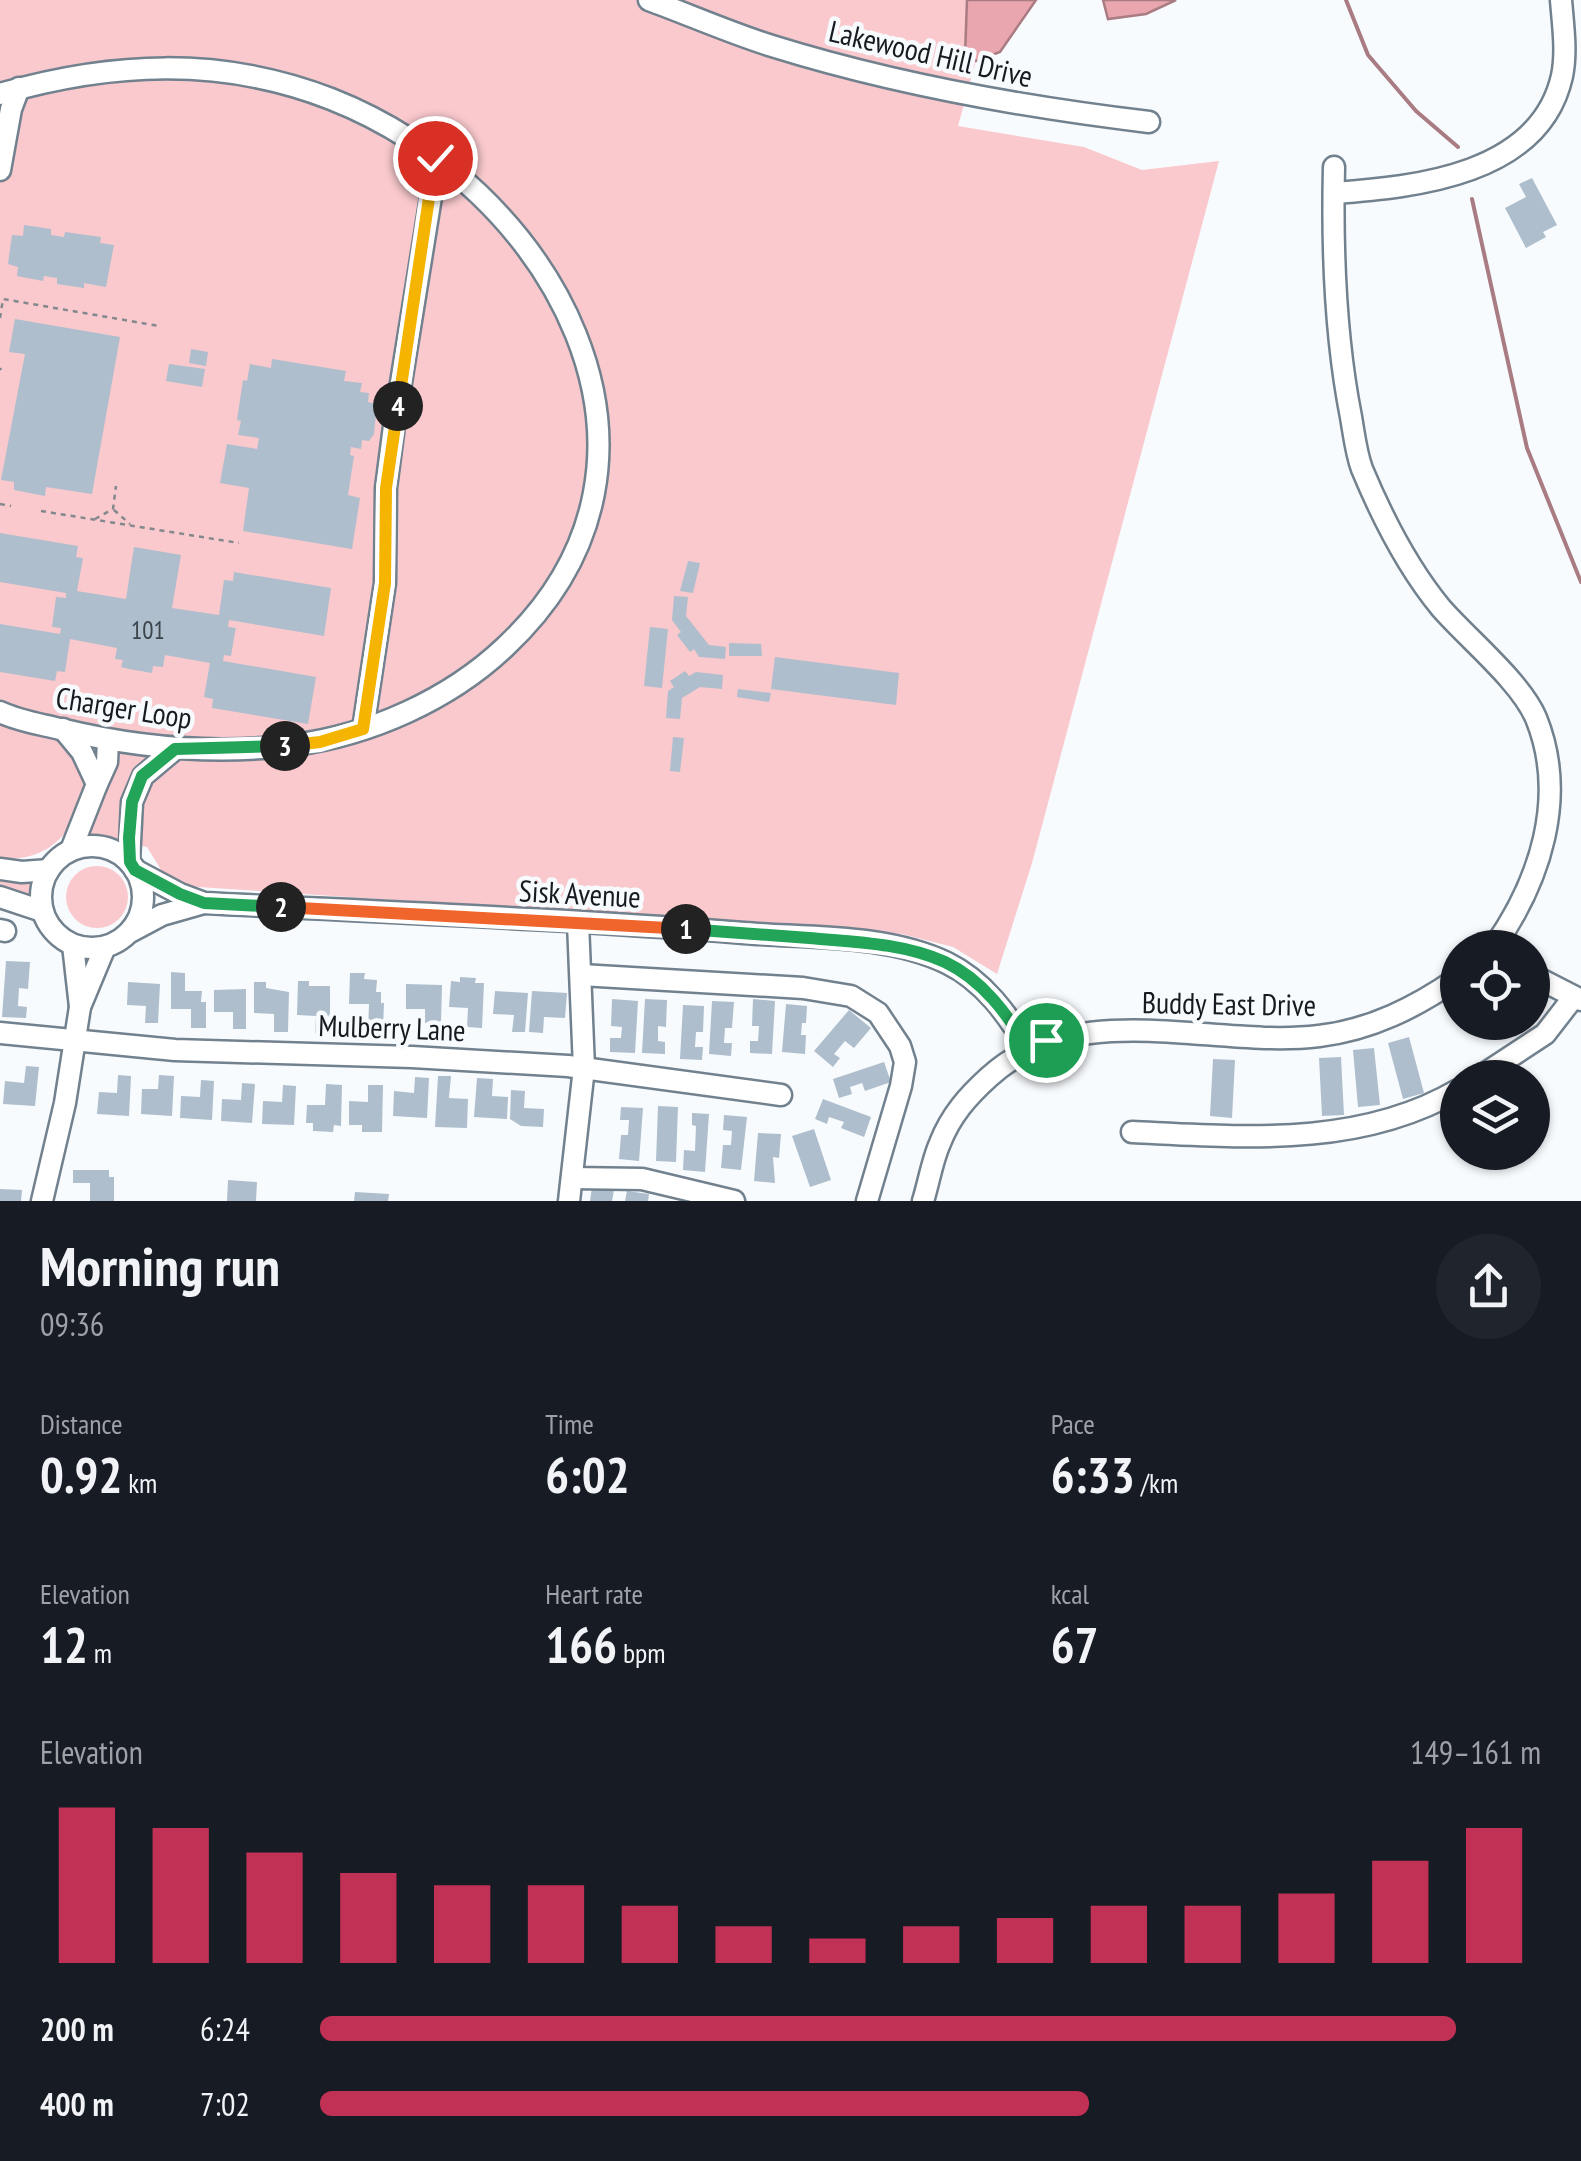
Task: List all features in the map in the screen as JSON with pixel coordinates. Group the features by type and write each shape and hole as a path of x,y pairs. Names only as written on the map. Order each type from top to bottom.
{"street":[{"name":"Lakewood Hill Drive","path":"649,0 770,46 841,65 1042,110 1149,122"},
{"path":"1334,193 1402,188 1432,180 1500,158 1527,138 1550,107 1560,82 1564,62 1561,0"},
{"name":"Charger Loop","path":"0,712 134,745 175,749 272,748 320,742 418,706 481,670 552,594 589,517 597,469 598,427 582,341 557,291 521,240 476,193 384,124 332,99 280,82 225,71 114,68 10,91"},
{"path":"0,170 3,135 11,109 10,91"},
{"path":"363,729 385,583 386,504 394,426 437,160"},
{"path":"1334,166 1344,384 1360,464 1386,523 1439,606 1509,680 1535,716 1546,760 1548,816 1540,862 1506,930"},
{"path":"426,219 449,197 476,193"},
{"path":"63,730 82,752 97,784"},
{"path":"80,1007 105,947 72,945 53,931 40,896 49,870 71,850 107,762 108,741"},
{"path":"128,934 143,903 142,886 132,866 134,745"},
{"path":"132,802 142,776 175,749"},
{"name":"Sisk Avenue","path":"71,850 102,847 117,852 132,866 204,903 578,923 828,940 907,950 947,963 981,986 1038,1045"},
{"path":"0,870 49,870"},
{"path":"0,897 42,910"},
{"name":"Sisk Avenue","path":"105,947 162,915 204,903"},
{"path":"568,1201 584,1068 578,923"},
{"path":"42,1201 65,1103 80,1007 72,945"},
{"path":"581,975 804,988 850,996 878,1013 900,1046 905,1062 867,1201"},
{"path":"1505,1060 1545,1034 1577,999 1550,985"},
{"name":"Buddy East Drive","path":"1038,1045 1092,1032 1255,1038 1325,1036 1386,1020 1440,990"},
{"name":"Mulberry Lane","path":"0,1033 175,1050 458,1059 584,1068 782,1095"},
{"path":"924,1201 939,1144 958,1107 999,1068 1038,1045"},
{"path":"1132,1132 1270,1138 1332,1132 1393,1117 1440,1097"},
{"path":"572,1178 642,1179 734,1201"}],"path":[{"path":"24,303 26,295"},
{"path":"0,318 3,299 159,326"},
{"path":"112,509 116,486"},
{"path":"0,504 11,506"},
{"path":"94,519 112,509"},
{"path":"112,509 132,525"},
{"path":"41,511 238,543"}],"shaded area":[{"path":"0,0 967,0 965,56 976,61 958,126 1084,147 1142,170 1219,161 1032,863 997,974 953,947 902,934 183,886 166,878 147,847 66,832 36,854 0,858"},
{"path":"967,0 1036,0 1000,52 976,61 965,56"},
{"path":"1103,0 1176,0 1146,14 1108,19"},
{"path":"97,866 119,875 128,897 119,919 97,928 75,919 66,897 75,875"},
{"path":"42,876 38,901 0,887 0,880"}],"building":[{"path":"1532,178 1557,225 1543,232 1546,237 1526,248 1505,208 1526,197 1519,184"},
{"path":"24,225 51,229 51,235 64,237 65,232 101,237 100,243 114,245 106,287 84,283 84,288 57,284 57,278 44,276 43,281 17,276 18,267 8,264 12,235 23,236"},
{"path":"15,319 120,337 92,494 46,487 45,496 14,490 14,482 1,480 25,354 9,352"},
{"path":"191,349 208,352 206,366 189,363"},
{"path":"272,359 346,371 344,381 362,383 360,392 369,393 368,402 377,404 374,434 369,441 362,440 361,449 351,447 350,455 354,456 348,495 360,498 352,549 243,531 249,488 220,483 227,444 257,449 259,438 238,435 243,380 247,381 250,364 271,368"},
{"path":"169,364 205,369 202,387 166,381"},
{"path":"0,533 78,546 76,557 83,558 77,591 126,599 134,547 181,555 172,608 219,615 224,580 233,581 234,572 331,588 324,636 229,620 228,627 236,628 231,656 224,655 223,661 316,677 308,724 212,708 213,699 204,697 210,663 165,655 163,667 153,666 152,673 121,667 123,660 115,659 117,648 70,639 65,672 57,671 55,681 0,672 0,624 60,634 61,628 52,627 56,597 66,598 66,593 0,582"},
{"path":"688,561 700,563 693,593 680,591"},
{"path":"674,596 688,597 686,616 709,645 726,647 725,659 699,657 694,649 690,652 672,620"},
{"path":"650,627 668,629 662,688 644,686"},
{"path":"729,643 761,644 762,656 729,656"},
{"path":"775,657 899,673 896,705 771,689"},
{"path":"685,671 689,676 696,672 723,675 722,689 700,687 682,698 680,719 666,718 668,691 674,687 670,681"},
{"path":"738,689 771,693 769,702 737,697"},
{"path":"673,737 684,738 680,772 670,771"},
{"path":"6,961 30,962 28,989 19,988 18,1006 27,1007 26,1018 2,1017"},
{"path":"171,972 185,973 185,991 202,991 206,1028 191,1028 191,1009 171,1009"},
{"path":"350,973 365,973 364,979 377,980 376,992 381,992 384,1003 383,1030 368,1029 369,1004 349,1004"},
{"path":"460,977 484,983 482,1028 467,1027 468,1008 449,1007 451,981 460,982"},
{"path":"298,981 309,981 309,986 330,986 330,1033 315,1033 316,1016 297,1015"},
{"path":"128,982 160,984 158,1023 145,1023 146,1006 127,1005"},
{"path":"254,982 266,982 266,988 289,992 288,1032 274,1032 274,1014 254,1013"},
{"path":"406,984 442,985 441,1023 425,1023 425,1009 406,1009"},
{"path":"246,989 246,1029 233,1029 233,1012 214,1012 214,990"},
{"path":"495,991 528,993 525,1032 512,1032 514,1015 493,1014"},
{"path":"532,991 567,993 565,1018 544,1017 543,1033 529,1032"},
{"path":"612,999 638,1001 635,1053 610,1052 610,1038 621,1038 622,1027 611,1026"},
{"path":"645,999 667,1000 666,1027 658,1026 658,1041 665,1042 665,1054 642,1053"},
{"path":"753,999 775,1001 772,1054 750,1053 750,1041 758,1041 759,1026 752,1026"},
{"path":"712,1001 734,1002 732,1028 725,1028 724,1043 732,1043 731,1056 709,1054"},
{"path":"786,1004 807,1006 801,1035 806,1035 805,1054 782,1052"},
{"path":"683,1005 704,1006 703,1032 696,1032 695,1047 703,1047 702,1060 680,1059"},
{"path":"849,1010 871,1028 854,1048 845,1041 834,1054 840,1058 833,1067 814,1051"},
{"path":"1409,1037 1424,1093 1403,1099 1388,1043"},
{"path":"1374,1048 1380,1105 1358,1107 1353,1050"},
{"path":"1341,1057 1344,1115 1322,1116 1319,1058"},
{"path":"1213,1059 1235,1060 1232,1118 1210,1116"},
{"path":"884,1062 891,1082 865,1091 862,1083 850,1087 852,1094 839,1098 833,1079"},
{"path":"26,1066 39,1067 35,1106 3,1104 5,1081 24,1083"},
{"path":"118,1075 131,1076 129,1116 97,1114 99,1092 117,1093"},
{"path":"159,1075 174,1076 172,1116 141,1114 142,1089 158,1089"},
{"path":"438,1076 451,1076 449,1098 468,1099 467,1128 435,1127"},
{"path":"415,1077 429,1078 427,1118 393,1116 394,1091 414,1093"},
{"path":"477,1078 493,1079 492,1096 508,1097 507,1119 474,1117"},
{"path":"201,1080 214,1081 212,1120 180,1118 181,1096 200,1097"},
{"path":"242,1083 255,1084 252,1123 221,1121 222,1099 241,1100"},
{"path":"326,1084 342,1085 341,1126 334,1125 333,1132 313,1131 313,1123 306,1123 307,1105 325,1105"},
{"path":"283,1085 296,1086 294,1125 262,1124 263,1101 282,1102"},
{"path":"368,1085 383,1085 382,1132 362,1132 362,1125 349,1125 349,1101 368,1102"},
{"path":"511,1090 525,1091 524,1108 544,1109 543,1127 521,1126 510,1119"},
{"path":"823,1099 871,1117 864,1137 841,1128 844,1122 829,1117 827,1124 815,1119"},
{"path":"658,1106 678,1107 676,1162 656,1161"},
{"path":"621,1107 643,1108 639,1161 619,1159 621,1135 628,1135 629,1120 620,1120"},
{"path":"692,1113 709,1114 705,1172 683,1170 684,1150 695,1151"},
{"path":"724,1115 747,1117 741,1170 721,1168 723,1145 731,1145 732,1131 723,1130"},
{"path":"814,1129 831,1180 810,1187 792,1136"},
{"path":"758,1133 781,1134 779,1158 773,1157 775,1183 754,1181"},
{"path":"73,1170 109,1170 109,1177 114,1177 114,1201 90,1201 90,1183 73,1183"},
{"path":"228,1180 257,1182 256,1201 227,1201"},
{"path":"592,1187 614,1190 612,1201 590,1201"},
{"path":"0,1189 22,1190 21,1201 0,1201"},
{"path":"627,1191 649,1194 648,1201 625,1201"},
{"path":"355,1192 389,1194 388,1201 354,1201"}],"waterway":[{"path":"1346,0 1368,55 1416,111 1458,147"},
{"path":"1472,199 1527,448 1581,582"}],"route":[{"path":"435,158 386,488 385,583 363,729 320,742 272,748 175,749 142,776 132,802 130,862 135,870 204,903 718,931 864,942 907,950 947,963 981,986 1009,1017 1029,1050 1046,1040"}]}
